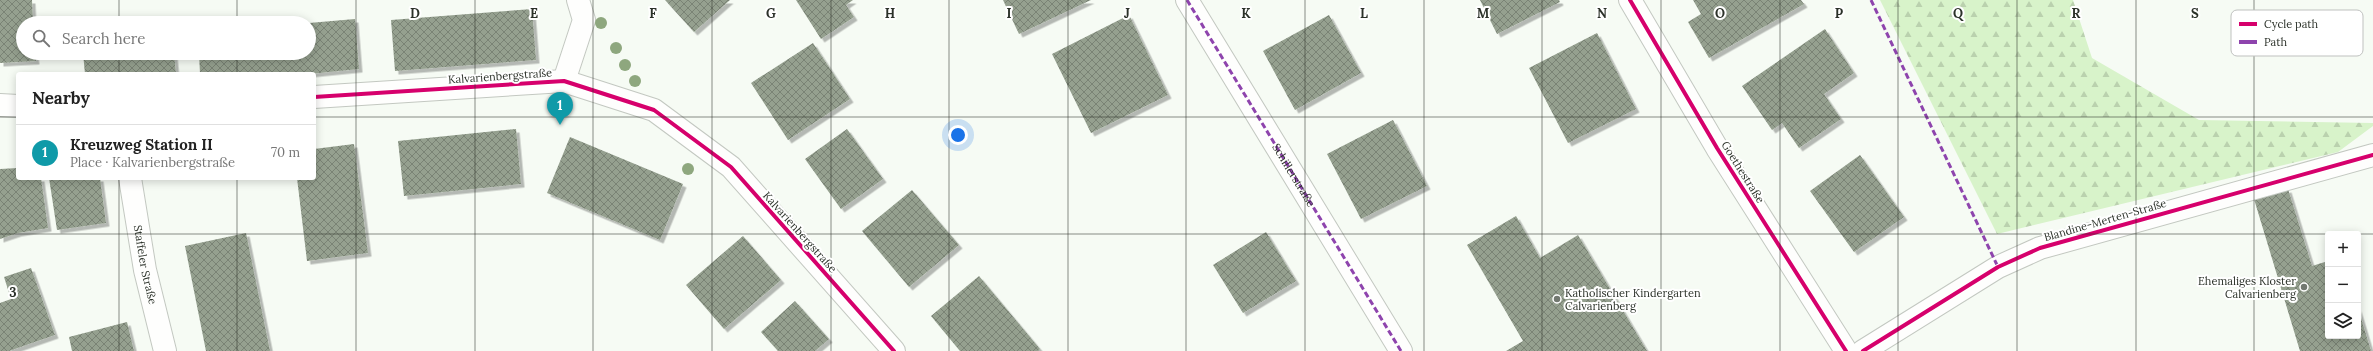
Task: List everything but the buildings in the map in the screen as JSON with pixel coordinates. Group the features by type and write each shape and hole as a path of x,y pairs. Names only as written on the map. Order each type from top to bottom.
{"street":[{"path":"564,81 584,20 578,0"},
{"name":"Schillerstraße","path":"1187,0 1401,351"},
{"name":"Goethestraße","path":"1630,0 1717,148 1846,351"},
{"name":"Kalvarienbergstraße","path":"316,97 564,81 654,110 731,167 894,351"},
{"path":"0,105 16,106"},
{"name":"Blandine-Merten-Straße","path":"1863,351 1998,267 2040,248 2373,155"},
{"name":"Staffeler Straße","path":"130,180 146,270 165,351"}],"green space":[{"path":"1880,0 2073,0 2092,58 2199,120 2373,123 2373,126 2338,152 1997,234"}],"marked path":[{"path":"1187,0 1401,351"},
{"path":"1871,0 1998,267"}],"cycle path":[{"path":"1630,0 1717,148 1846,351"},
{"path":"316,97 564,81 654,110 731,167 894,351"},
{"path":"1863,351 1998,267 2040,248 2373,155"}],"place":[{"name":"Kreuzweg Station II","path":"560,125"},
{"name":"Ehemaliges Kloster Calvarienberg","path":"2304,287"},
{"name":"Katholischer Kindergarten Calvarienberg","path":"1557,299"}]}
